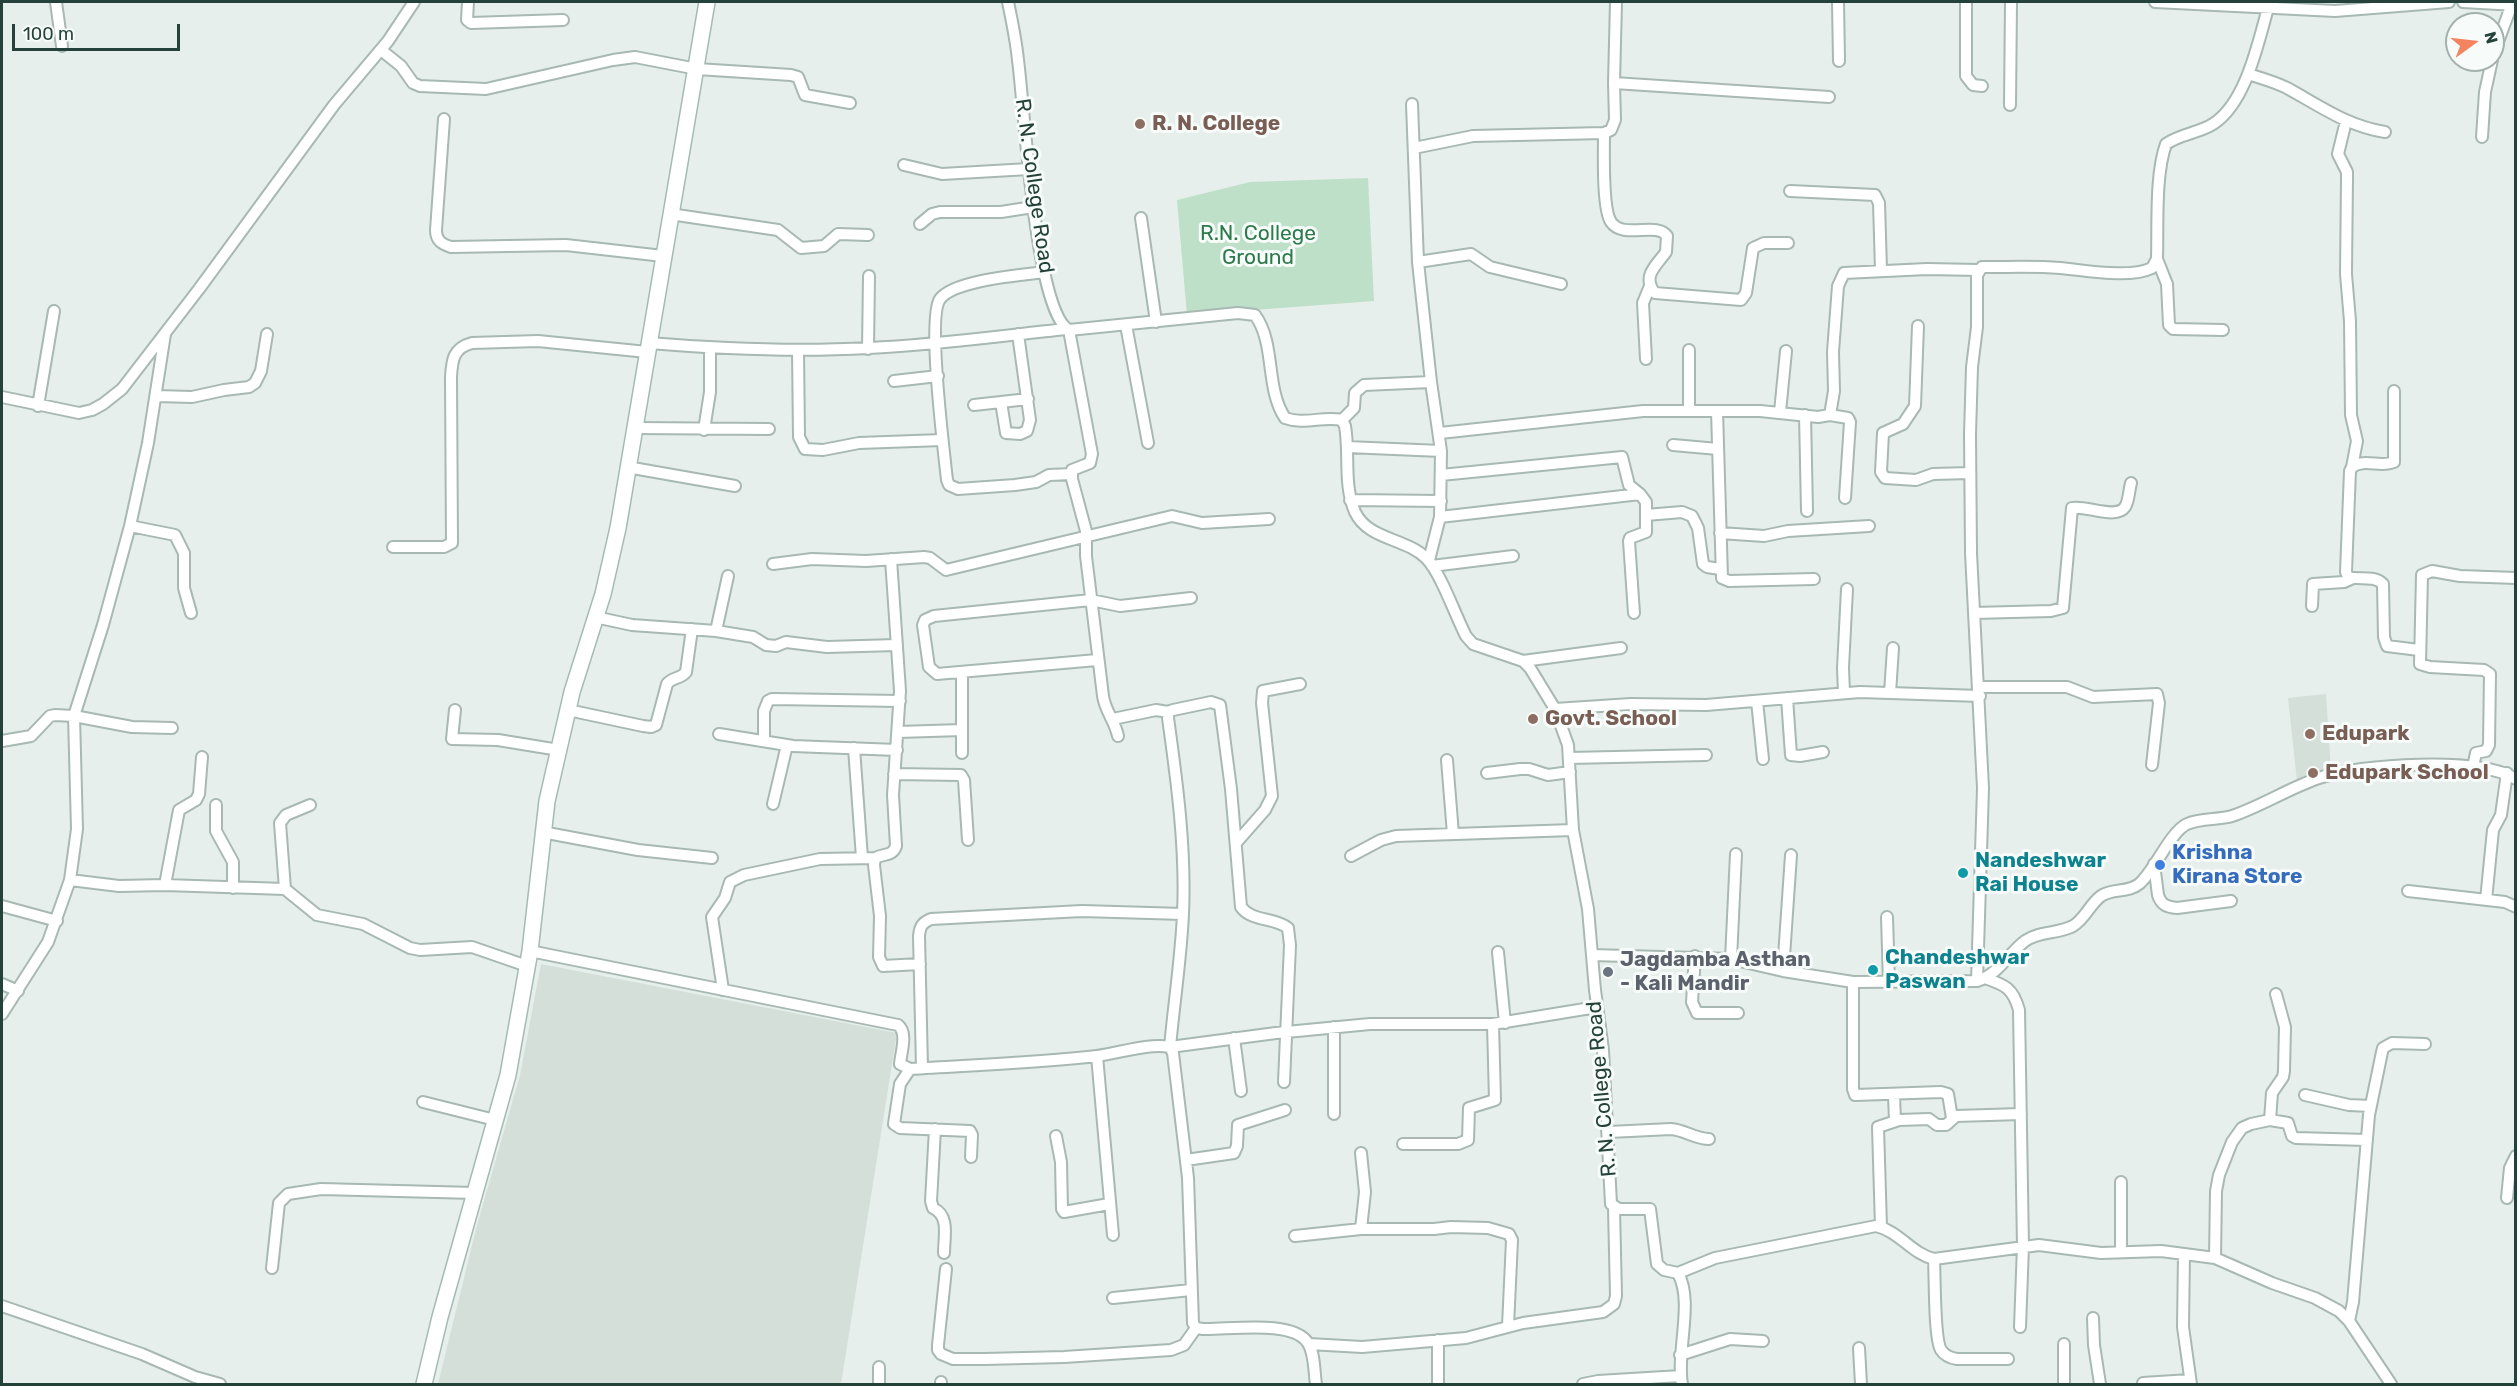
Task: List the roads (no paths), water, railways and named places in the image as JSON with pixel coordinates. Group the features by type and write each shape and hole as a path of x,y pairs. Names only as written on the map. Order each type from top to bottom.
{"main road":[{"path":"424,1384 440,1317 508,1075 529,958 542,832 568,710 603,594 618,528 707,2"}],"street":[{"path":"56,2 62,46"},
{"path":"2,397 79,413 92,410 112,399 165,334 334,105 381,50 414,2"},
{"path":"468,2 467,20 471,23 563,20"},
{"name":"R. N. College Road","path":"1008,2 1018,60 1033,207 1045,272 1057,315 1067,330 1092,454 1090,463 1075,468 1072,474"},
{"path":"1414,148 1473,136 1604,133 1611,130 1615,126 1616,2"},
{"path":"1838,2 1839,61"},
{"path":"1966,2 1966,76 1969,82 1982,86"},
{"path":"2010,105 2011,2"},
{"path":"2155,2 2215,3 2268,8 2449,2"},
{"path":"2463,2 2514,5 2505,26"},
{"path":"2223,330 2173,329 2169,325 2168,285 2157,259 2163,152 2166,144 2204,129 2220,118 2230,106 2248,74 2268,8"},
{"path":"381,50 401,66 412,83 430,86 478,89 497,87 624,57 649,58 697,69 791,75 798,77 805,95 850,104"},
{"path":"2482,137 2485,92 2489,72"},
{"path":"2248,74 2281,85 2346,121 2385,132"},
{"path":"1614,83 1829,97"},
{"path":"1412,104 1418,262 1441,451 1440,517 1430,563"},
{"path":"444,119 436,230 438,240 443,244 451,247 566,245 663,256"},
{"path":"2346,121 2338,154 2348,178 2346,274 2350,321 2351,415 2357,441 2352,467 2346,567 2348,577 2376,579 2383,584 2384,637 2387,646 2419,650"},
{"path":"1604,133 1607,210 1611,223 1621,229 1661,231 1667,236 1668,248 1652,267 1650,286 1643,303 1646,359"},
{"path":"904,165 933,174 1029,169"},
{"path":"1790,191 1875,195 1879,203 1881,270"},
{"path":"920,224 932,214 940,212 1001,212 1033,207"},
{"path":"670,214 778,230 801,248 825,246 838,234 868,235"},
{"path":"1141,218 1156,322"},
{"path":"1650,286 1655,293 1660,294 1741,300 1746,293 1753,248 1764,243 1788,243"},
{"path":"1418,262 1471,254 1490,267 1561,284"},
{"path":"1830,415 1834,391 1834,333 1840,279 1844,273 1881,270 1978,270 1990,267 2058,268 2100,273 2140,271 2152,268 2157,259"},
{"path":"1978,270 1977,327 1972,367 1970,473 1983,822 1981,980"},
{"path":"1045,272 987,279 940,297 936,309 935,344 947,480 953,488 1015,485 1036,482 1050,475 1072,474 1087,538 1086,556 1104,706 1113,719 1118,736"},
{"path":"868,349 869,276"},
{"path":"38,406 54,311"},
{"path":"393,547 444,548 452,543 451,377 453,357 462,345 472,343 538,341 648,348 868,349 1238,313 1255,315 1263,330 1276,396 1285,418 1293,421 1341,420 1354,408 1355,393 1364,385 1431,382"},
{"path":"1126,325 1148,443"},
{"path":"1918,326 1916,406 1903,424 1883,433 1881,472 1885,478 1910,480 1933,474 1970,473"},
{"path":"2,1014 40,957 57,921 70,880 77,829 74,716 103,626 130,526 156,396 165,334"},
{"path":"156,396 192,397 249,387 255,383 261,371 267,334"},
{"path":"1001,402 1005,429 1010,435 1020,434 1030,426 1018,334"},
{"path":"704,430 711,379 710,348"},
{"path":"798,350 799,437 805,449 823,450 859,443 942,440"},
{"path":"1689,350 1689,411"},
{"path":"1780,412 1786,351"},
{"path":"894,381 938,376"},
{"path":"2352,467 2359,463 2391,464 2396,459 2394,391"},
{"path":"974,405 1028,399"},
{"path":"1717,411 1720,569 1724,581 1814,579"},
{"path":"1440,433 1628,412 1780,412 1818,417 1843,416 1850,422 1845,498"},
{"path":"1805,415 1807,511"},
{"path":"1341,420 1346,434 1350,500 1356,514 1373,532 1420,552 1430,563 1460,625 1473,644 1523,661 1621,648"},
{"path":"634,428 769,429"},
{"path":"1672,445 1718,449"},
{"path":"1347,447 1441,451"},
{"path":"1441,476 1618,456 1624,462 1629,485 1646,502 1646,532 1630,538 1629,541 1634,613"},
{"path":"627,467 735,486"},
{"path":"1974,613 2051,611 2063,608 2072,508 2083,507 2112,513 2123,510 2131,483"},
{"path":"1440,517 1640,494"},
{"path":"1350,500 1441,501"},
{"path":"1646,515 1682,512 1692,516 1698,528 1703,564 1720,569"},
{"path":"773,564 812,559 843,561 930,558 946,570 1172,516 1202,523 1269,519"},
{"path":"130,526 176,535 184,553 184,588 191,613"},
{"path":"1720,533 1764,536 1788,531 1869,526"},
{"path":"1430,563 1513,556"},
{"path":"723,990 712,917 725,898 729,882 744,875 820,859 876,858 888,855 894,851 896,846 893,803 900,701 891,559"},
{"path":"2474,767 2476,753 2486,751 2489,745 2490,674 2484,670 2420,664 2421,580 2424,572 2432,571 2460,576 2516,578"},
{"path":"716,631 728,576"},
{"path":"2312,606 2313,584 2344,582 2353,578"},
{"path":"1844,693 1847,589"},
{"path":"1097,660 937,674 929,667 923,624 928,617 1091,600 1120,606 1191,598"},
{"path":"595,617 632,625 716,631 753,638 766,645 776,646 786,642 826,647 897,645"},
{"path":"568,710 651,728 656,725 667,684 686,672 692,629"},
{"path":"1890,693 1893,648"},
{"name":"R. N. College Road","path":"1523,661 1536,676 1555,709 1565,736 1569,758 1573,830 1584,879 1603,1050 1611,1204 1614,1208 1650,1209 1657,1263 1664,1270 1678,1273"},
{"path":"962,672 962,753"},
{"path":"1236,843 1266,810 1272,796 1262,703 1263,691 1300,684"},
{"path":"1555,709 1631,704 1706,705 1844,693 2067,687 2092,698 2157,694 2159,702 2152,765"},
{"path":"1787,698 1791,755 1800,756 1823,752"},
{"path":"764,741 764,711 768,701 772,699 900,701"},
{"path":"1757,700 1763,759"},
{"path":"1113,719 1156,710 1168,712 1211,702 1220,705 1232,789 1241,907 1246,913 1282,923 1288,928 1290,937 1284,1082"},
{"path":"455,710 452,739 498,740 559,750"},
{"path":"1168,712 1179,814 1183,914 1170,1047 1173,1053 1186,1160 1191,1314 1196,1328"},
{"path":"2,741 31,736 55,715 74,716 132,727 172,728"},
{"path":"898,732 962,730"},
{"path":"719,734 787,745 897,750"},
{"path":"773,804 787,745"},
{"path":"854,748 862,858"},
{"path":"1569,758 1706,755"},
{"path":"165,885 177,815 179,810 196,800 199,794 202,757"},
{"path":"1447,760 1453,834"},
{"path":"1981,980 2025,942 2073,926 2100,897 2111,892 2136,887 2188,823 2232,815 2321,777 2374,768 2419,765 2474,767 2511,776 2501,815 2493,830 2486,900"},
{"path":"1486,773 1520,769 1548,775 1570,772"},
{"path":"894,774 962,776 968,840"},
{"path":"216,805 216,831 233,862 233,888"},
{"path":"285,889 280,823 286,815 310,805"},
{"path":"1351,856 1388,837 1573,830"},
{"path":"542,832 638,850 712,858"},
{"path":"1731,958 1736,854"},
{"path":"1783,972 1791,855"},
{"path":"876,858 874,865 880,916 880,962 883,966 920,964"},
{"path":"2154,864 2157,895 2159,900 2168,907 2231,902"},
{"path":"70,880 119,886 165,885 285,889 317,915 363,924 410,948 420,950 471,947 723,990 898,1025 904,1034 900,1064 910,1069 986,1066 1097,1056 1156,1046 1170,1047 1370,1024 1505,1023 1597,1007"},
{"path":"2409,891 2505,902 2516,907"},
{"path":"2,906 57,921"},
{"path":"922,1068 920,927 924,922 1083,911 1183,914"},
{"path":"1887,917 1889,983"},
{"path":"1498,952 1505,1023"},
{"path":"1592,955 1731,958 1783,972 1853,982 1981,980 2008,988 2015,996 2019,1010 2024,1246 2020,1327"},
{"path":"1695,956 1692,1002 1697,1013 1705,1015 1738,1013"},
{"path":"1853,982 1853,1089 1855,1095 1861,1097 1947,1094 1952,1118"},
{"path":"2,984 18,990"},
{"path":"2270,1120 2272,1093 2283,1077 2284,1071 2285,1027 2276,994"},
{"path":"1403,1144 1458,1144 1468,1140 1469,1108 1495,1100 1493,1024"},
{"path":"1334,1027 1334,1114"},
{"path":"1234,1038 1241,1091"},
{"path":"2349,1321 2355,1282 2371,1106 2383,1048 2392,1043 2425,1044"},
{"path":"1097,1056 1113,1235"},
{"path":"910,1069 900,1084 894,1124 900,1128 970,1131 972,1135 971,1157"},
{"path":"1894,1095 1895,1121"},
{"path":"2305,1095 2349,1105 2371,1106"},
{"path":"423,1102 495,1120"},
{"path":"1186,1160 1234,1153 1237,1146 1238,1125 1285,1110"},
{"path":"1881,1227 1878,1127 1895,1121 1923,1118 1934,1121 1937,1125 1946,1125 1952,1118 2021,1114"},
{"path":"2215,1258 2216,1191 2223,1163 2232,1142 2242,1128 2270,1120 2288,1123 2292,1136 2296,1138 2367,1140"},
{"path":"936,1129 931,1201 933,1208 944,1214 944,1253"},
{"path":"1609,1132 1671,1129 1695,1138 1709,1139"},
{"path":"1056,1136 1061,1162 1062,1209 1065,1212 1109,1204"},
{"path":"1361,1153 1365,1192 1361,1229"},
{"path":"2507,1198 2510,1168 2516,1156"},
{"path":"2121,1182 2121,1252"},
{"path":"272,1268 279,1203 288,1194 331,1189 475,1193"},
{"path":"1309,1344 1362,1347 1472,1337 1508,1326 1603,1312 1614,1304 1616,1296 1614,1208"},
{"path":"1295,1236 1361,1229 1483,1227 1509,1234 1512,1246 1508,1326"},
{"path":"1583,1384 1598,1381 1681,1380 1680,1355 1684,1295 1678,1273 1715,1258 1865,1227 1881,1227 1896,1233 1927,1257 1934,1259 2024,1246 2049,1246 2101,1253 2161,1251 2215,1258 2272,1284 2315,1298 2339,1311 2349,1321 2391,1384"},
{"path":"2143,1383 2191,1382 2182,1327 2184,1254"},
{"path":"1934,1259 1938,1338 1942,1352 1949,1358 1957,1359 2008,1359"},
{"path":"946,1269 938,1346 938,1350 945,1357 1064,1358 1172,1350 1184,1345 1196,1328"},
{"path":"1113,1298 1191,1290"},
{"path":"2,1306 142,1354 195,1377 220,1384"},
{"path":"2093,1318 2094,1345 2100,1384"},
{"path":"1196,1328 1295,1331 1309,1344 1316,1384"},
{"path":"1680,1355 1730,1339 1763,1341"},
{"path":"1438,1340 1438,1384"},
{"path":"2064,1344 2064,1384"},
{"path":"1859,1348 1861,1384"},
{"path":"879,1367 879,1384"}],"place":[{"name":"R. N. College","path":"1140,124"},
{"name":"Govt. School","path":"1533,719"},
{"name":"Edupark","path":"2310,734"},
{"name":"Edupark School","path":"2313,773"},
{"name":"Krishna Kirana Store","path":"2160,865"},
{"name":"Nandeshwar Rai House","path":"1963,873"},
{"name":"Chandeshwar Paswan","path":"1873,970"},
{"name":"Jagdamba Asthan - Kali Mandir","path":"1608,972"}],"park label":[{"name":"R.N. College Ground","path":"1258,246"}]}
